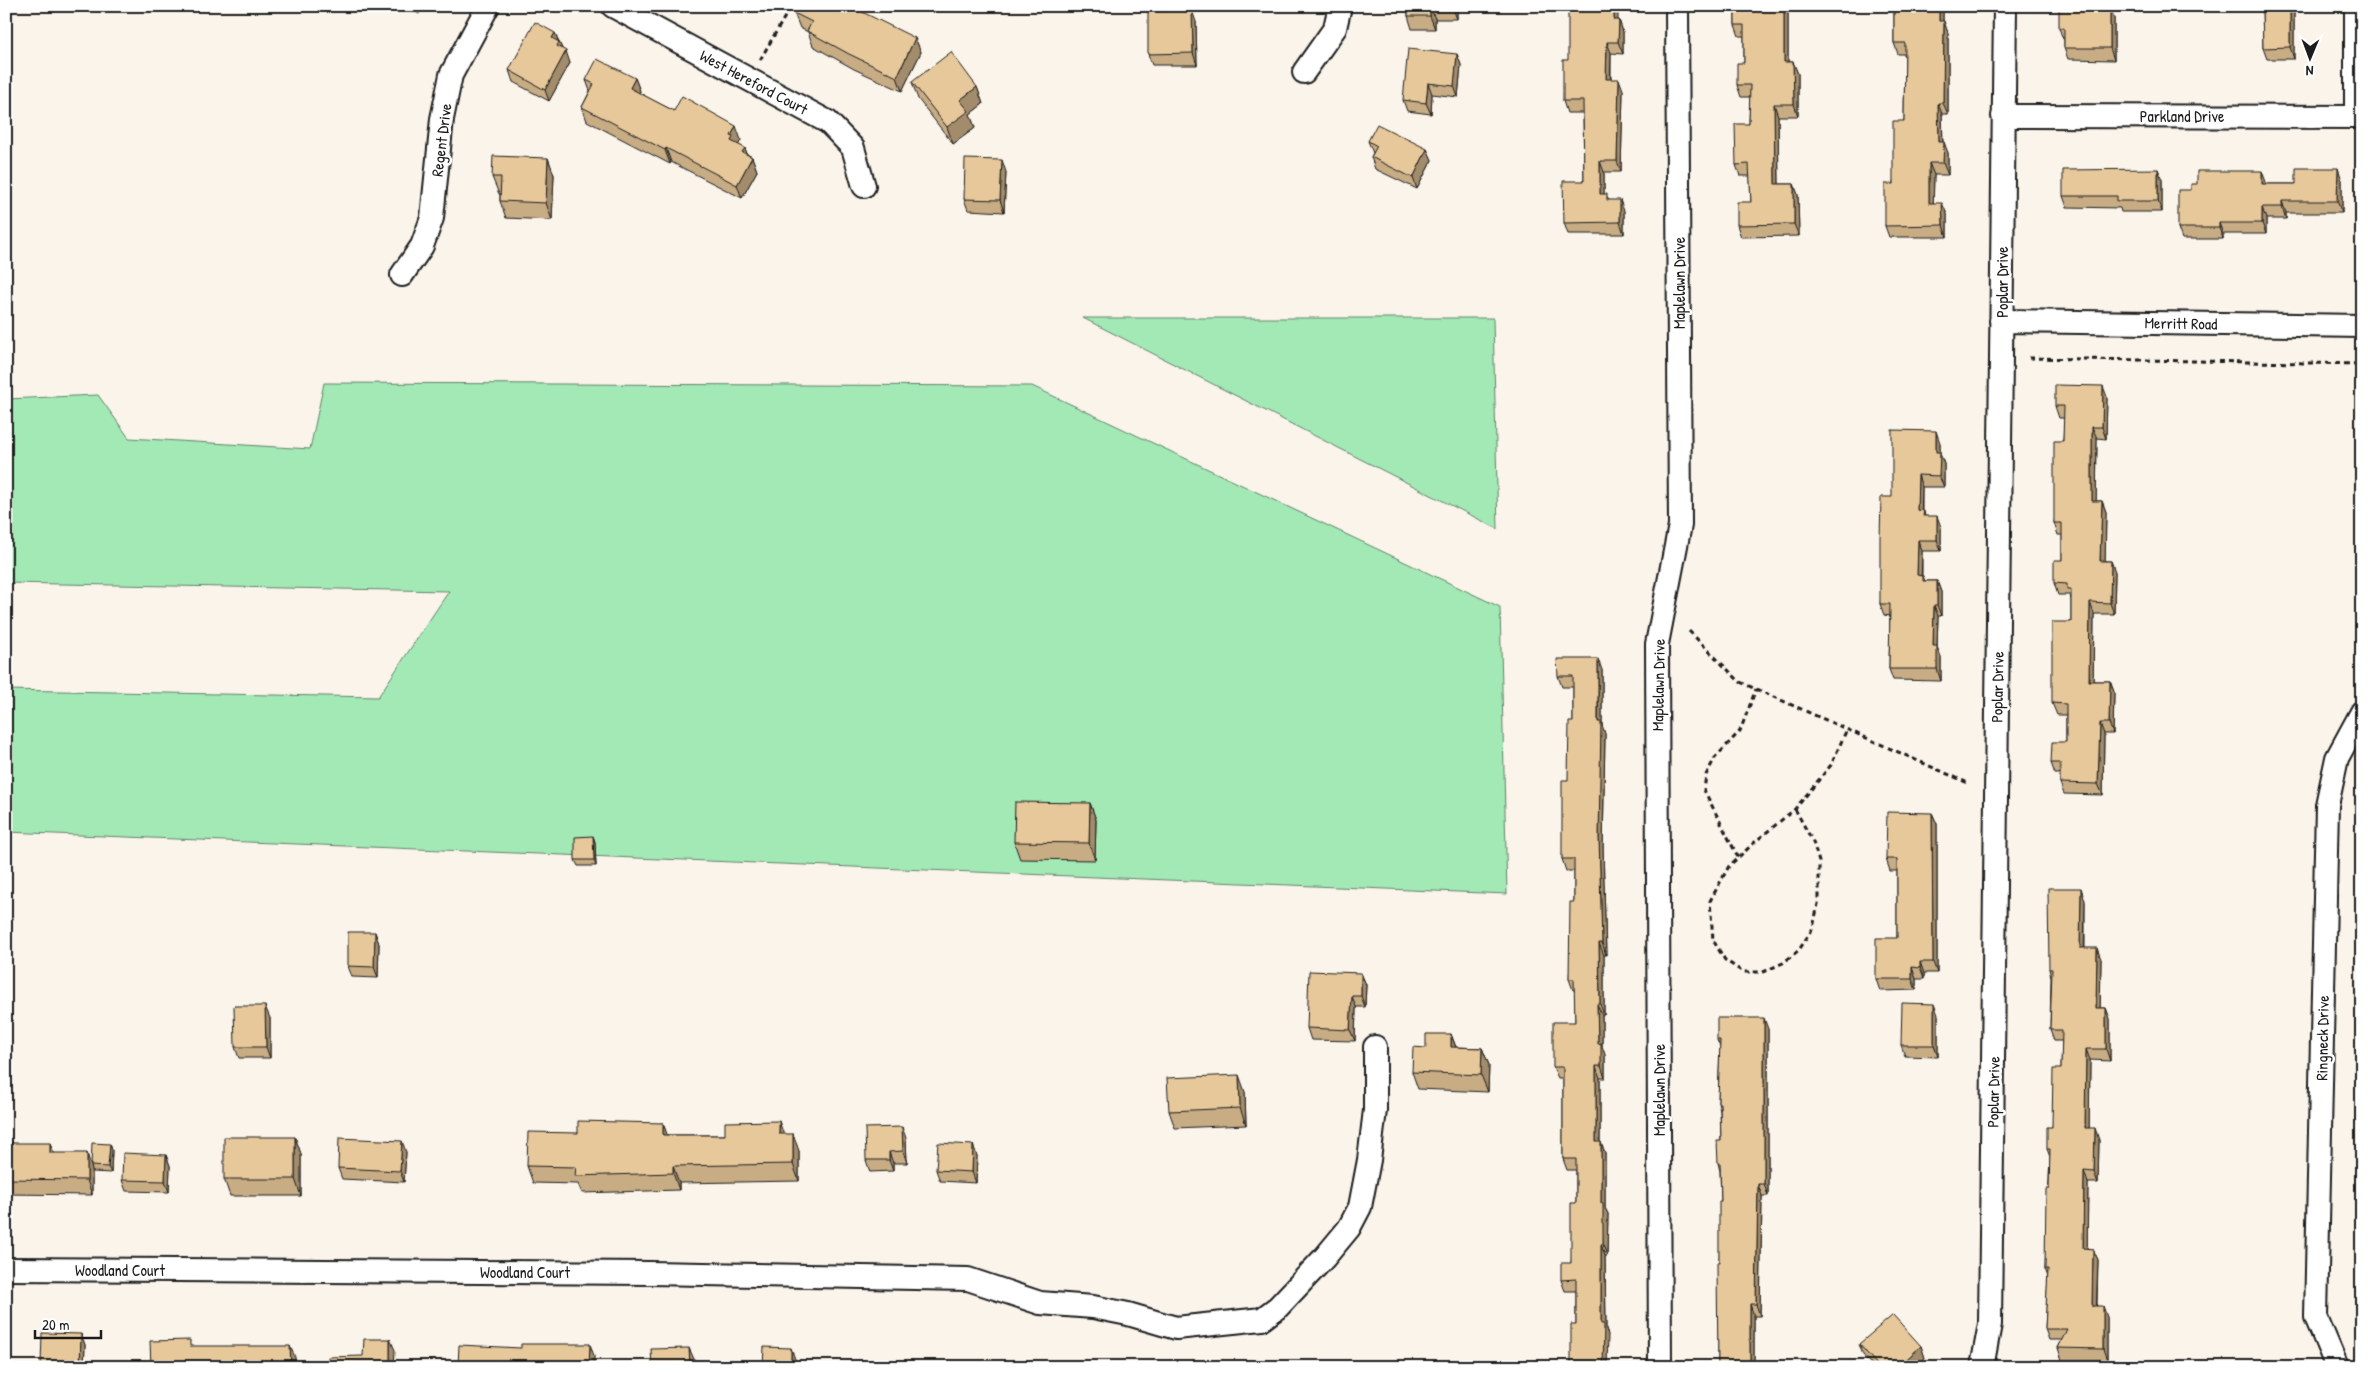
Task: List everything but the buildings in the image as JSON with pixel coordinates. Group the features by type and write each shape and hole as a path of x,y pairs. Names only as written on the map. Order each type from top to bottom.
{"street":[{"name":"Regent Drive","path":"402,275 422,246 432,218 442,119 451,75 488,6"},
{"name":"West Hereford Court","path":"613,6 828,122 853,148 864,186"},
{"path":"1304,72 1335,28 1340,6"},
{"name":"Maplelawn Drive","path":"1660,1367 1657,644 1680,525 1677,6"},
{"name":"Poplar Drive","path":"1982,1367 1990,1324 2005,6"},
{"path":"2356,6 2359,117"},
{"name":"Parkland Drive","path":"2003,116 2359,117"},
{"name":"Merritt Road","path":"2001,321 2362,326"},
{"name":"Ringneck Drive","path":"2336,1367 2316,1317 2327,804 2337,758 2362,712"},
{"name":"Woodland Court","path":"6,1269 650,1273 968,1279 1040,1303 1093,1307 1128,1314 1176,1328 1262,1319 1278,1307 1343,1235 1360,1207 1369,1160 1375,1110 1375,1047"}],"path":[{"path":"749,79 791,6"},
{"path":"2029,358 2362,364"},
{"path":"1689,631 1740,682 1968,783"},
{"path":"1738,857 1704,790 1706,775 1715,758 1740,731 1756,689"},
{"path":"1795,809 1813,842 1820,862 1817,908 1813,928 1799,950 1784,963 1763,972 1743,972 1725,960 1713,940 1710,902 1729,866 1795,809 1831,764 1847,729"}],"green space":[{"path":"1083,318 1493,318 1498,529"},
{"path":"324,383 1032,386 1500,607 1507,894 6,832 6,690 378,697 449,591 6,583 6,399 98,395 129,438 310,449"}]}
